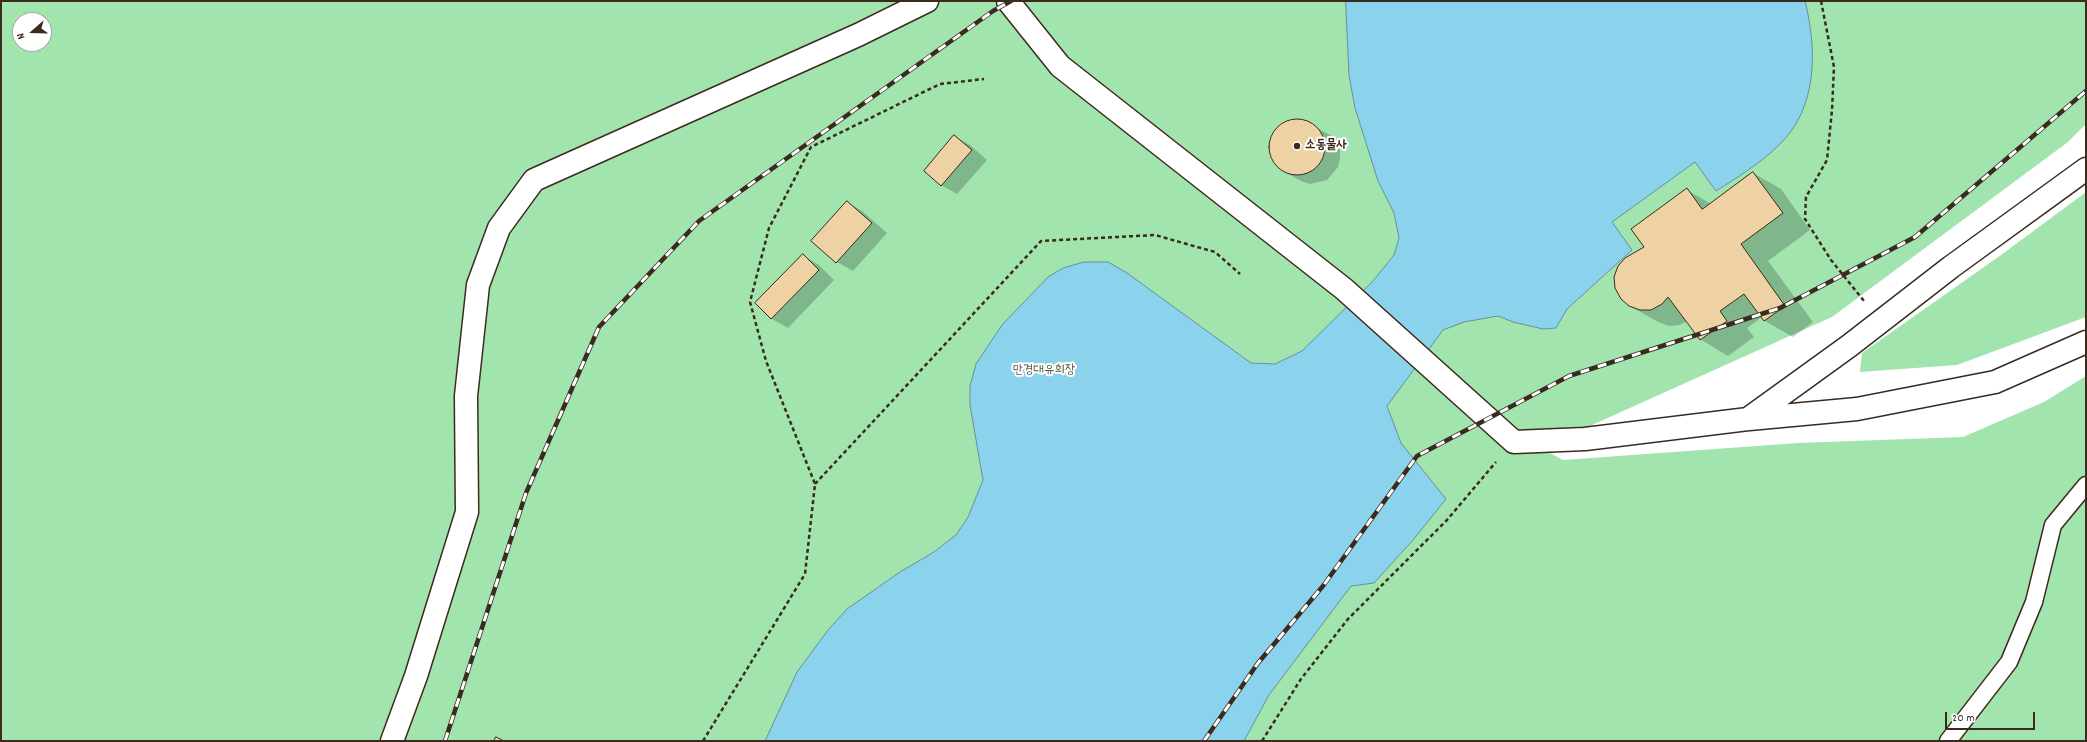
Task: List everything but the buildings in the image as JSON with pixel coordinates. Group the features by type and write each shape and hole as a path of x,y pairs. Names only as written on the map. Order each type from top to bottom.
{"street":[{"path":"392,741 416,676 467,512 466,396 478,285 499,228 534,180 858,35 927,1"},
{"path":"1008,1 1060,66 1344,289 1514,442 1585,439 1748,419 1857,409 1995,382 2086,342"},
{"path":"1748,419 1881,321 1951,267 2086,169"}],"lane":[{"path":"1948,741 2009,662 2034,602 2053,525 2086,485"}],"path":[{"path":"1821,1 1834,66 1832,110 1827,160 1806,197 1805,219 1831,260 1881,321"},
{"path":"703,741 805,574 815,484 766,361 750,302 769,228 811,147 940,84 984,79"},
{"path":"815,484 1041,241 1155,235 1215,252 1240,274"},
{"path":"1262,741 1301,679 1348,619 1447,520 1514,442"}],"green space":[{"name":"만경대유희장","path":"1,1 2086,1 2086,124 2068,142 1832,317 1541,448 1563,460 1798,443 1963,437 2044,402 2086,376 2086,481 2051,524 2007,661 1945,741 1,741"},
{"path":"2086,192 2086,317 1957,365 1860,372 1862,353 2001,255"},
{"path":"2086,492 2086,741 1954,741 2013,664 2058,527"}],"water":[{"path":"1346,1 1805,1 1812,38 1811,77 1808,95 1802,113 1780,144 1757,164 1741,175 1716,191 1695,162 1612,222 1632,250 1567,309 1556,328 1543,329 1513,322 1498,316 1464,322 1443,330 1387,406 1401,443 1446,499 1413,540 1374,583 1351,586 1269,695 1244,741 765,741 797,672 828,630 847,609 900,572 934,552 956,535 968,517 983,480 970,405 970,386 976,364 1002,325 1048,277 1063,268 1084,262 1108,262 1127,273 1251,363 1275,364 1302,351 1373,281 1394,255 1399,238 1394,213 1378,181 1355,108 1349,75"}],"railway":[{"path":"445,741 526,493 599,327 699,221 993,11 1011,1"},
{"path":"1204,741 1258,663 1323,586 1417,456 1569,376 1780,308 1915,237 2086,91"}],"place":[{"name":"소동물사","path":"1297,146"}]}
